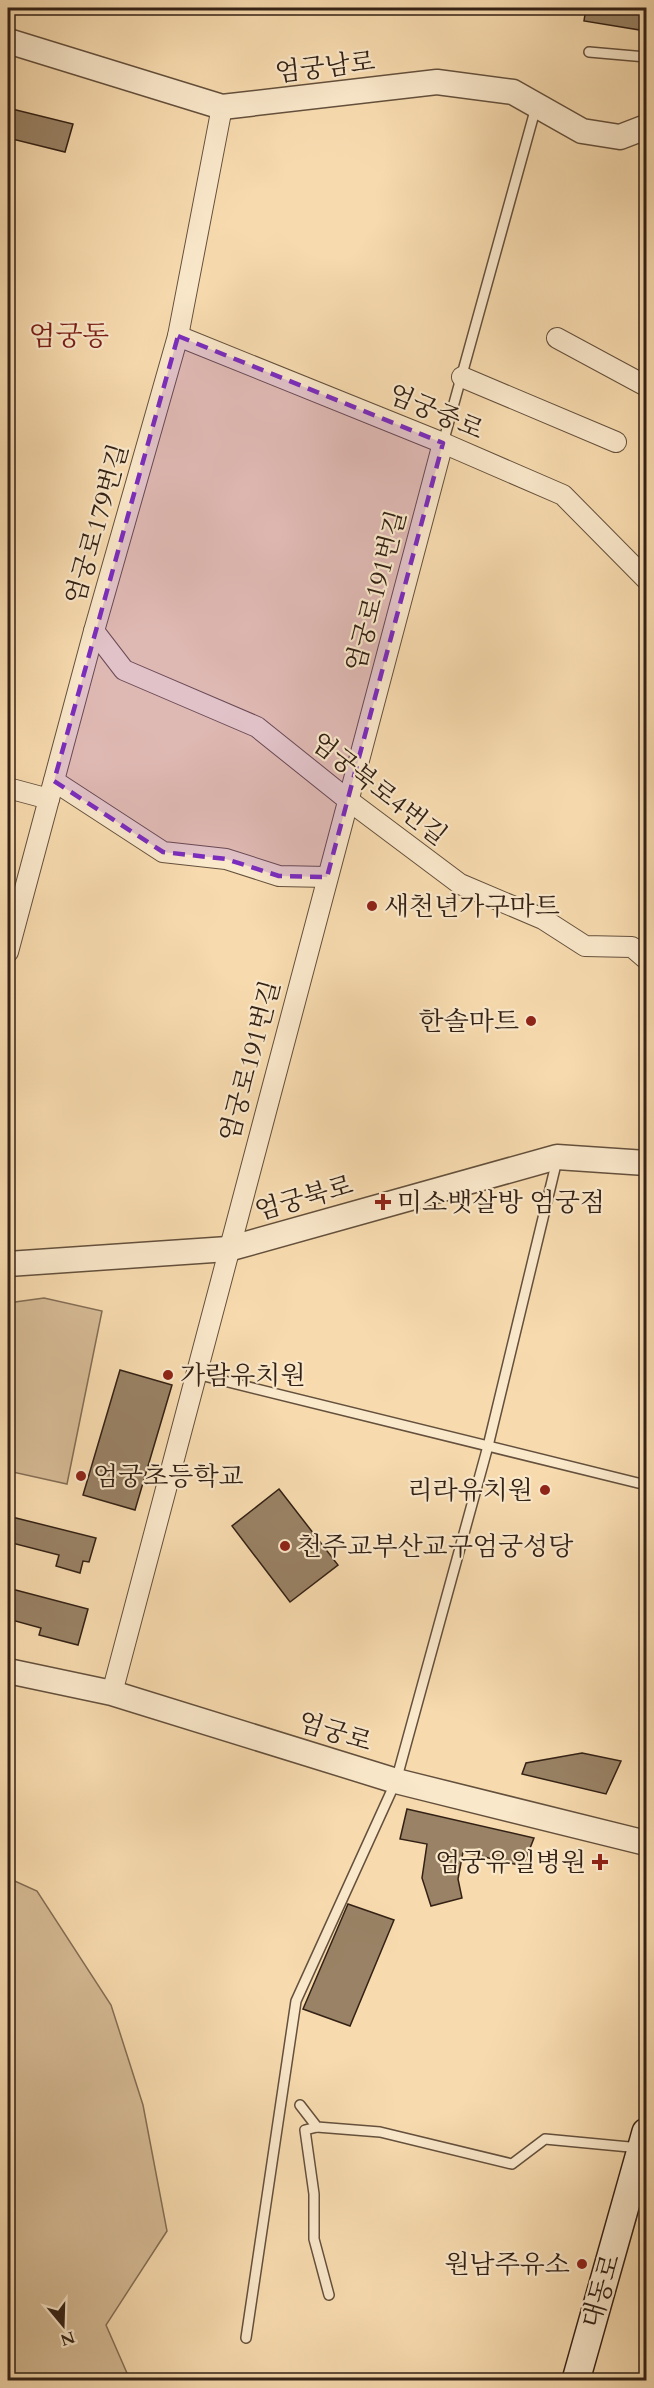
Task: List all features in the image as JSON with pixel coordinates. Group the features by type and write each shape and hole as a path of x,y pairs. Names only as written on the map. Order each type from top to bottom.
{"main road":[{"name":"대동로","path":"576,2380 644,2140"}],"street":[{"name":"엄궁남로","path":"8,41 222,108 437,82 513,92 582,131 620,137 646,127"},
{"name":"엄궁로179번길","path":"8,952 94,631 178,336 222,108"},
{"name":"엄궁중로","path":"178,336 443,443 563,495 646,579"},
{"path":"557,338 646,386"},
{"path":"462,377 616,442"},
{"name":"엄궁로191번길","path":"112,1693 443,443"},
{"name":"엄궁북로4번길","path":"94,631 124,670 256,727 460,884 543,919 585,946 632,947 646,959"},
{"path":"8,788 51,790 163,852 226,859 279,876 327,877"},
{"name":"엄궁북로","path":"8,1263 228,1249 557,1157 646,1163"},
{"name":"엄궁로","path":"8,1671 112,1693 396,1781 646,1843"}],"lane":[{"path":"589,52 646,57"},
{"path":"443,443 537,105"},
{"path":"246,2338 296,2001 396,1781 488,1446 557,1157"},
{"path":"196,1374 646,1485"},
{"path":"300,2105 317,2127"},
{"path":"329,2295 314,2240 314,2194 305,2130 317,2127 380,2132 512,2164 545,2139 644,2140"}],"highlighted area":[{"path":"178,336 443,443 327,877 279,876 226,859 163,852 54,781"}],"shaded area":[{"path":"44,1298 102,1311 67,1484 8,1471 8,1303"},
{"path":"8,1878 37,1891 111,2005 143,2105 167,2231 106,2325 130,2380 8,2380"}],"building":[{"path":"586,8 646,8 646,31 584,21"},
{"path":"8,108 73,124 65,152 8,138"},
{"path":"120,1370 172,1385 135,1510 83,1495"},
{"name":"천주교부산교구엄궁성당","path":"279,1489 338,1565 290,1602 232,1526"},
{"path":"8,1516 96,1538 89,1562 83,1561 80,1573 56,1566 59,1555 8,1542"},
{"path":"8,1588 88,1609 78,1645 39,1635 41,1628 8,1619"},
{"path":"582,1753 621,1761 606,1794 522,1774 526,1763"},
{"path":"407,1809 534,1838 523,1866 463,1852 458,1879 462,1898 431,1906 422,1878 427,1844 400,1839"},
{"path":"348,1904 394,1920 350,2026 303,2009"}],"place":[{"name":"새천년가구마트","path":"372,906"},
{"name":"한솔마트","path":"531,1021"},
{"name":"미소뱃살방 엄궁점","path":"383,1202"},
{"name":"가람유치원","path":"168,1375"},
{"name":"엄궁초등학교","path":"81,1476"},
{"name":"리라유치원","path":"545,1490"},
{"name":"천주교부산교구엄궁성당","path":"285,1546"},
{"name":"엄궁유일병원","path":"600,1862"},
{"name":"원남주유소","path":"582,2264"}],"district":[{"name":"엄궁동","path":"69,336"}]}
